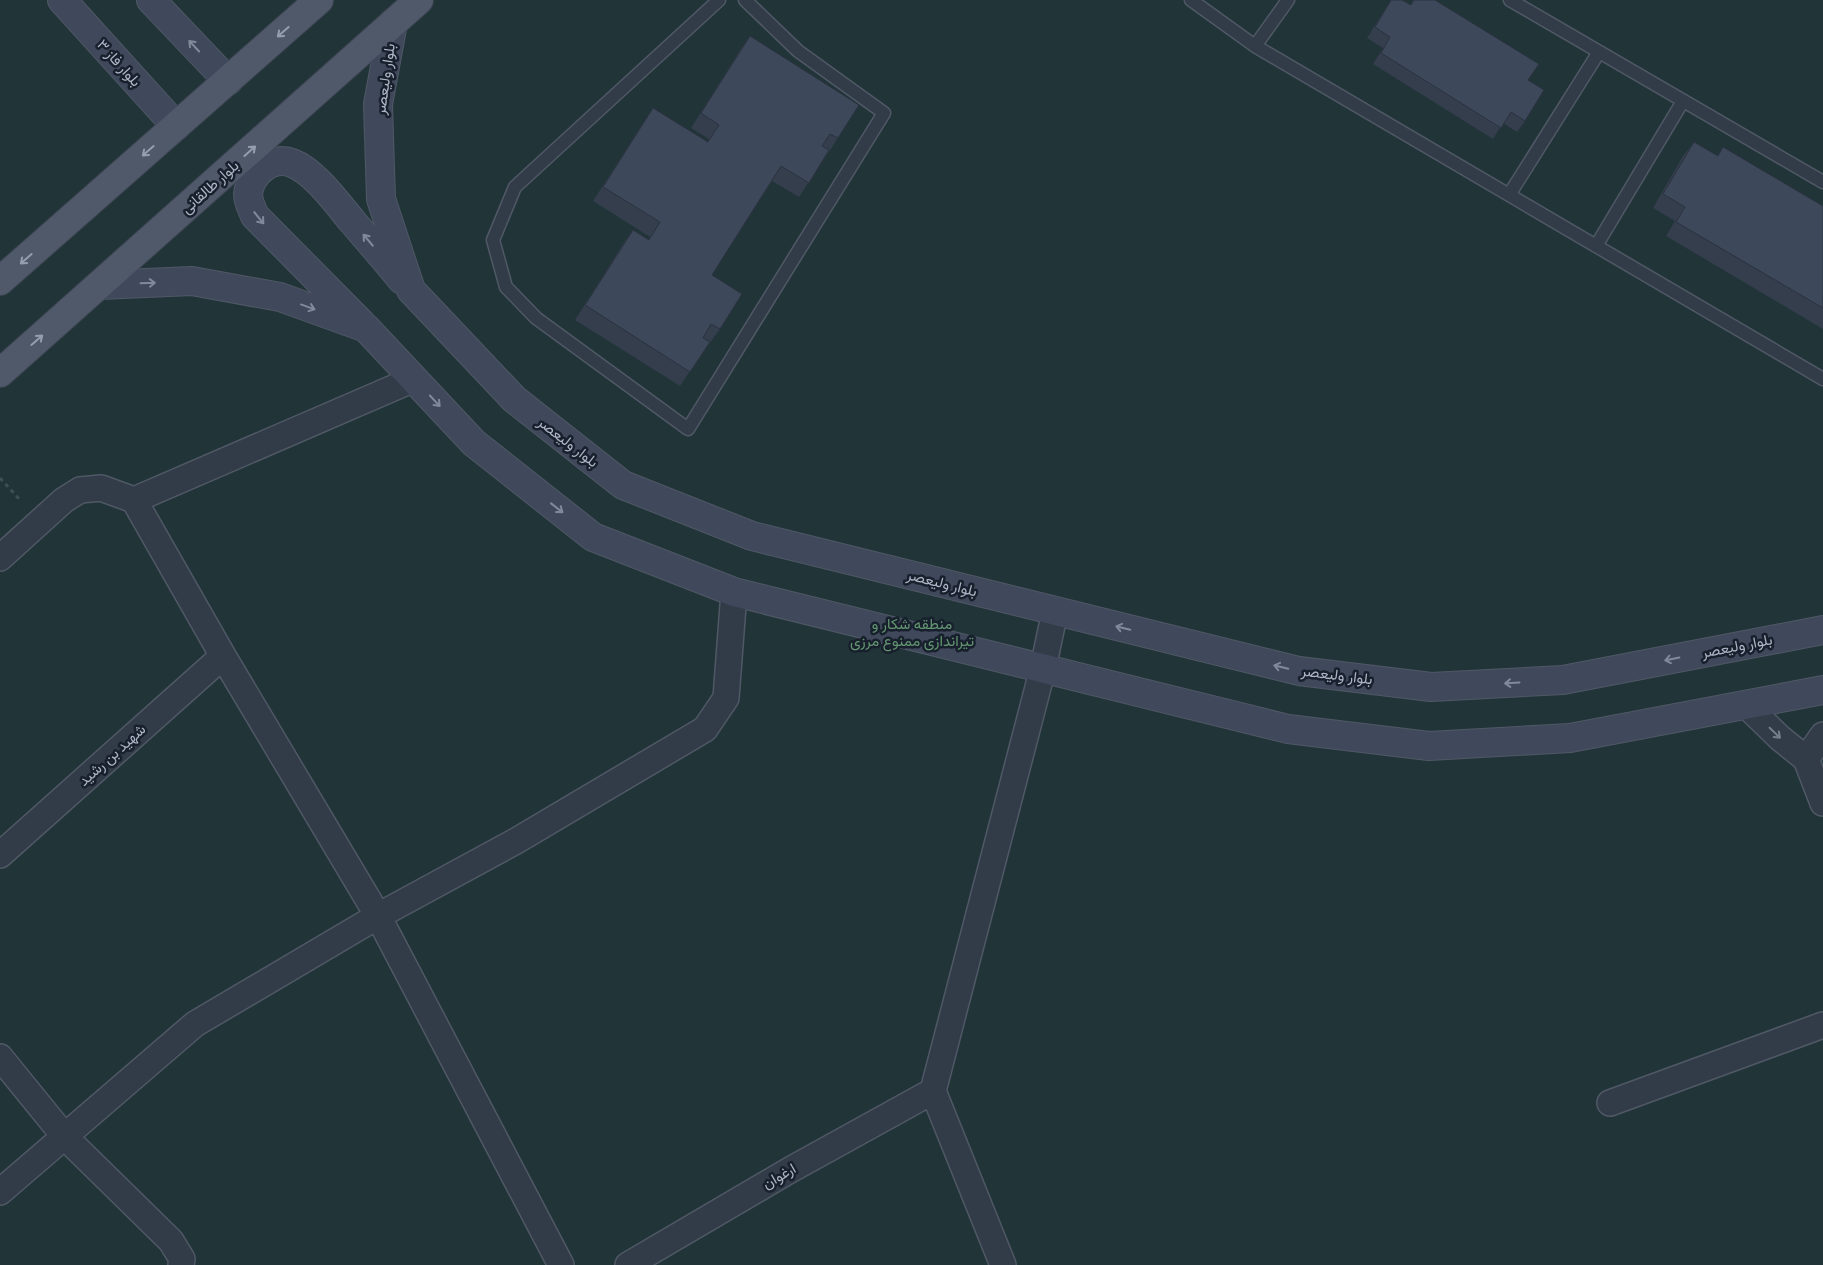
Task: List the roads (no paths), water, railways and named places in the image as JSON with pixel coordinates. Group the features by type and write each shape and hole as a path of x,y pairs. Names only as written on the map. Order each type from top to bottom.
{"main road":[{"path":"0,281 319,0"},
{"name":"بلوار طالقانی","path":"0,372 419,0"}],"street":[{"name":"بلوار فاز ۳","path":"62,0 176,126"},
{"path":"151,0 228,81"},
{"name":"بلوار ولیعصر","path":"393,23 378,104 381,199 411,290 514,399 623,485 752,536 1299,671 1431,687 1563,680 1823,630"},
{"path":"411,290 332,197 308,173 292,163 277,161 264,167 255,175 248,194 256,216 366,328 474,443 593,537 734,592 1288,729 1428,746 1570,738 1823,690"},
{"path":"100,285 192,281 280,297 366,328"},
{"path":"134,500 414,379"},
{"path":"0,558 64,500 80,490 101,488 134,500 223,656 378,916 561,1265"},
{"path":"0,1192 195,1024 378,916 516,841 706,729 726,698 734,592"},
{"path":"1003,1265 933,1091 1043,668 1055,611"},
{"name":"شهید بن رشید","path":"0,855 223,656"},
{"path":"1746,705 1780,738 1806,759 1823,802"},
{"path":"1806,759 1823,735"},
{"path":"1610,1103 1823,1024"},
{"path":"0,1057 65,1136 171,1241 182,1259 181,1265"},
{"name":"ارغوان","path":"628,1265 790,1170 933,1091"}],"lane":[{"path":"719,0 515,187 493,240 506,286 536,318 688,428 884,113 798,51 745,0"},
{"path":"1191,0 1255,46 1823,379"},
{"path":"1255,46 1288,0"},
{"path":"1510,0 1823,182"},
{"path":"1509,196 1599,52"},
{"path":"1596,246 1683,101"}],"park label":[{"name":"منطقه شکار و تیراندازی ممنوع مرزی","path":"912,632"}]}
